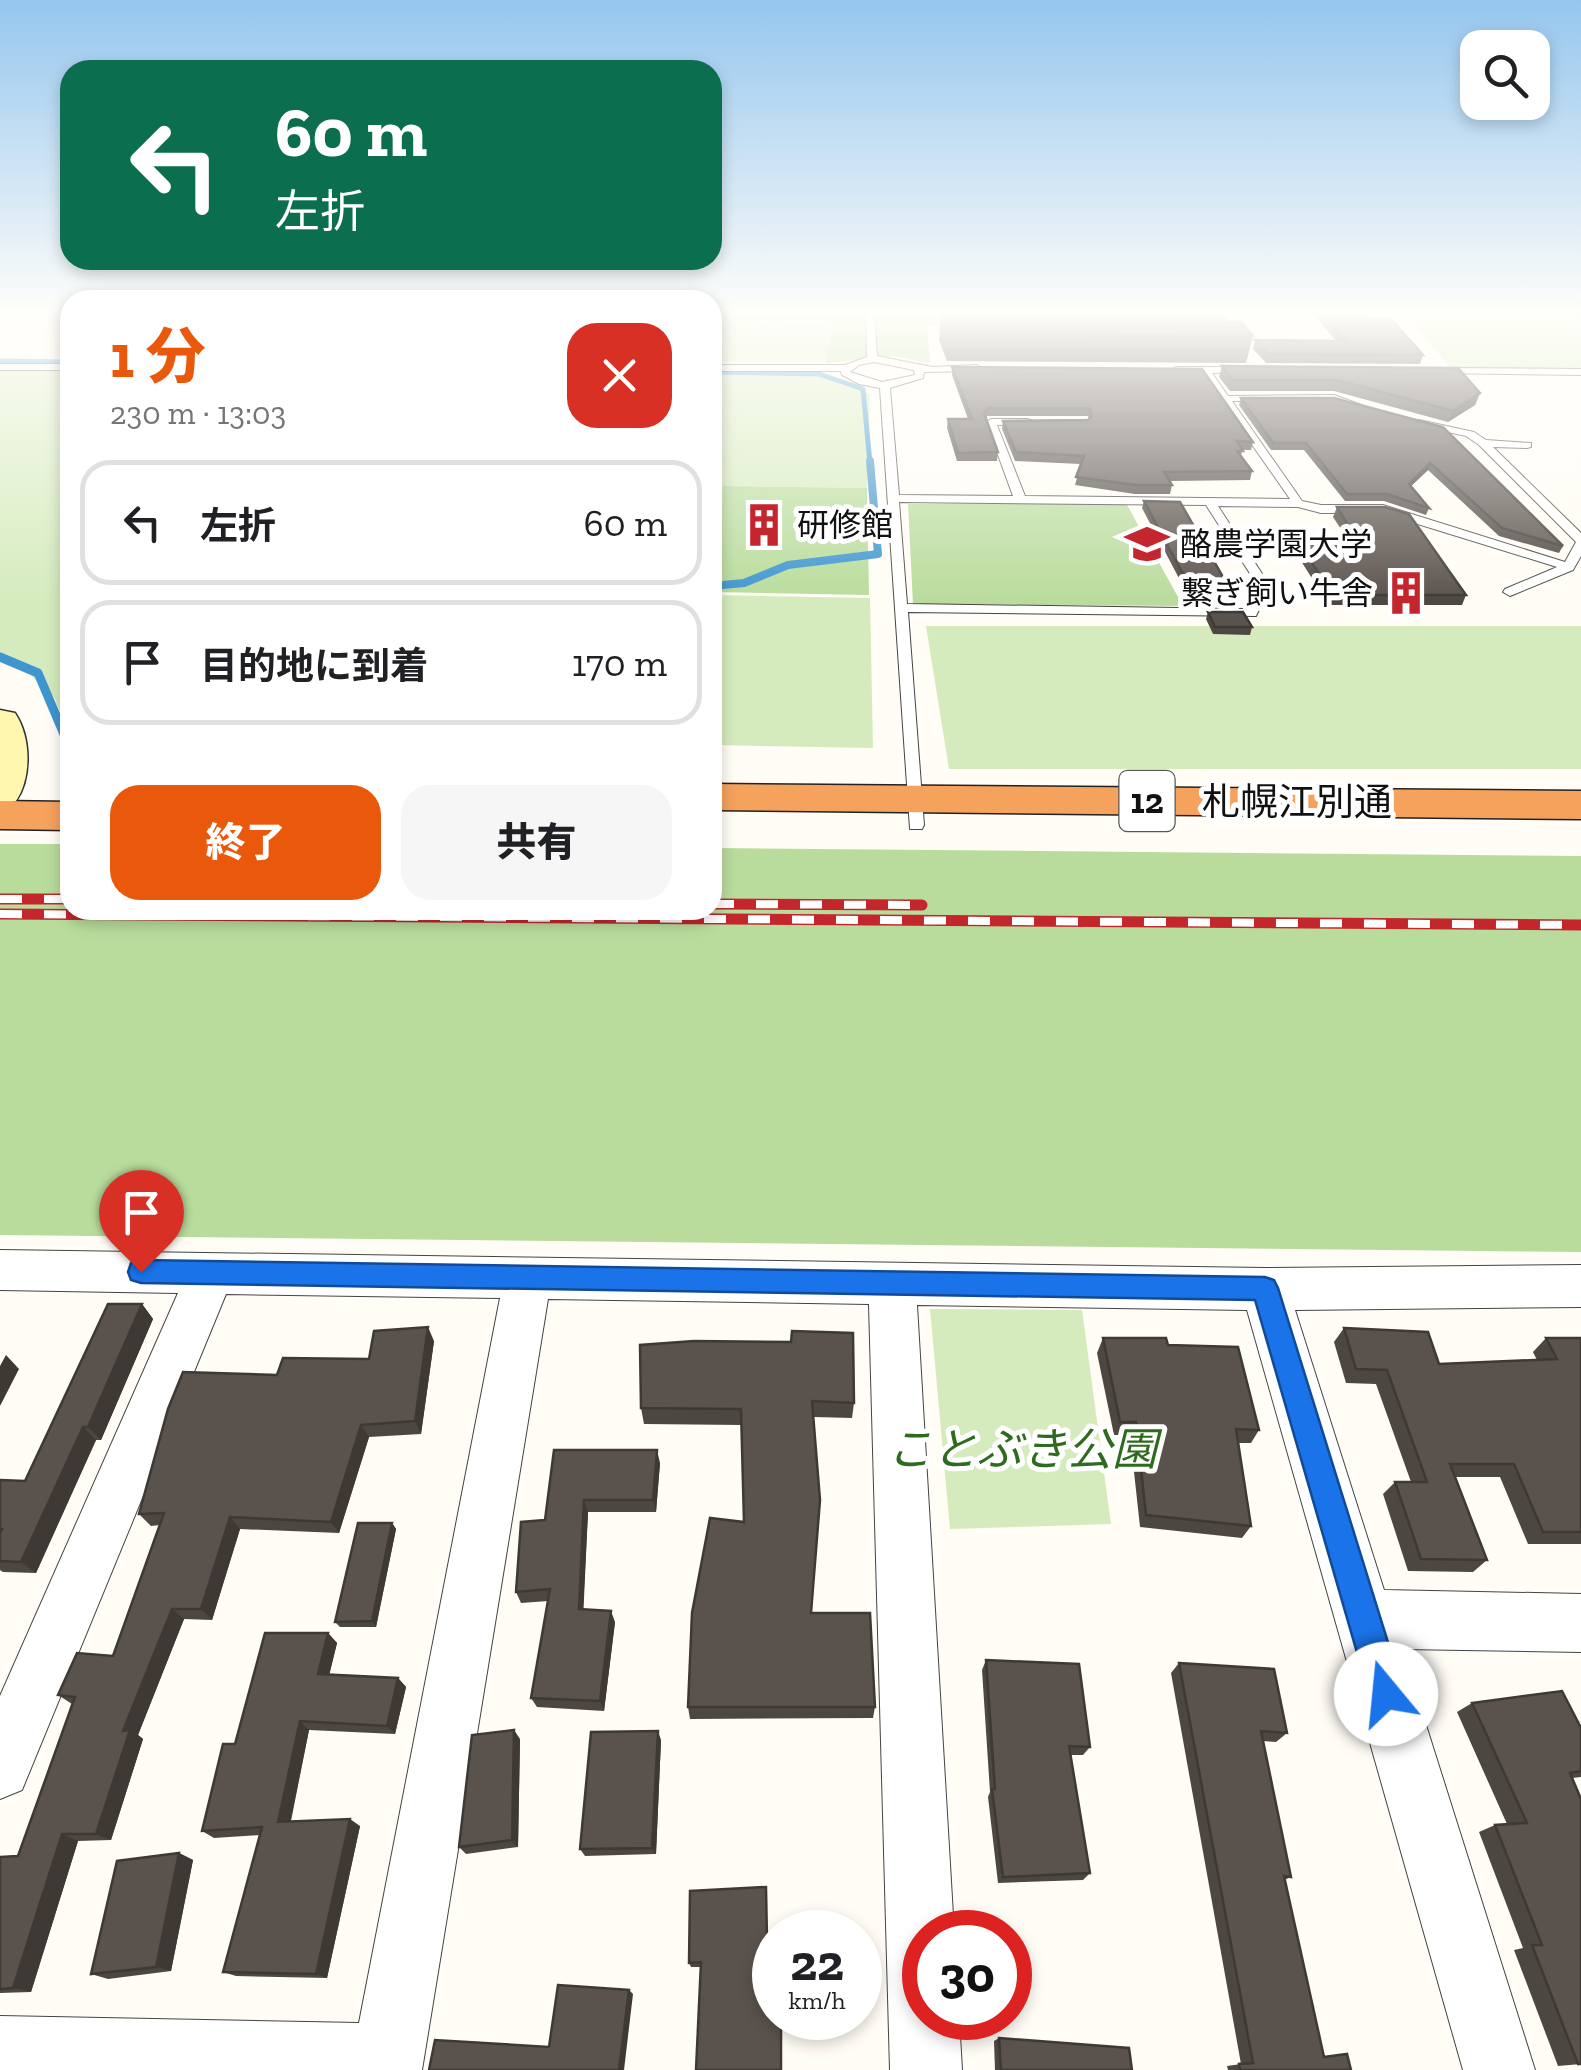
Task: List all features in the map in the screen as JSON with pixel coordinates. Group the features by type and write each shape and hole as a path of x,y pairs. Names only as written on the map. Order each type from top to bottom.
{"highway":[{"path":"0,791 60,791"},
{"name":"札幌江別通","path":"722,798 915,812 1581,830"},
{"name":"札幌江別通","path":"722,822 915,812 1581,805"},
{"path":"0,815 60,816"}],"street":[{"path":"0,722 7,752 0,791"},
{"path":"0,1270 1265,1288 1581,1286"},
{"path":"0,1768 211,1273"},
{"path":"0,2052 387,2064 528,1278"},
{"path":"892,1283 926,2070"},
{"path":"1265,1288 1499,2070"},
{"path":"1364,1619 1581,1623"}],"lane":[{"path":"887,410 915,812"},
{"path":"1233,410 1298,503"},
{"path":"1405,420 1470,434 1483,443 1581,542 1569,567 1510,592"},
{"path":"1020,499 992,422 1046,422"},
{"path":"1483,443 1528,445"},
{"path":"892,498 1298,503 1321,510 1384,509 1569,567"},
{"path":"900,608 1252,612 1264,586 1210,502"}],"green space":[{"path":"0,410 60,410 60,712 54,697 15,660 0,657"},
{"path":"722,410 870,410 867,488 723,486 722,490"},
{"path":"723,486 867,488 869,595 722,592"},
{"path":"1126,503 1183,606 913,604 908,504"},
{"path":"722,595 870,598 873,748 722,745"},
{"path":"926,626 1581,626 1581,769 949,769"},
{"path":"0,844 60,844 60,920 722,920 722,848 1581,856 1581,1252 0,1235"},
{"name":"ことぶき公園","path":"930,1309 1082,1310 1111,1524 950,1529"}],"building":[{"path":"968,410 987,410 984,413 998,452 958,453 948,419 972,419"},
{"path":"1090,410 1230,410 1253,442 1237,441 1243,451 1237,451 1252,471 1164,472 1172,485 1076,477 1084,456 1016,452 1003,421 1088,420 1092,416"},
{"path":"1249,410 1378,410 1443,427 1563,546 1502,528 1430,463 1409,484 1429,508 1387,494 1347,494 1306,443 1273,443"},
{"path":"1144,501 1180,502 1235,598 1202,597 1193,576 1184,576"},
{"path":"1337,507 1385,507 1409,514 1466,595 1333,595 1295,537 1346,538 1342,532 1353,533"},
{"path":"1208,612 1243,612 1252,627 1215,627"},
{"path":"108,1304 142,1304 88,1427 83,1427 21,1562 0,1561 0,1480 25,1481"},
{"path":"428,1327 415,1421 361,1425 331,1522 230,1517 201,1609 172,1609 123,1731 130,1730 96,1834 62,1834 13,1988 0,1989 0,1857 18,1856 75,1697 58,1695 77,1653 113,1656 164,1513 139,1514 168,1409 183,1372 277,1375 283,1358 369,1359 374,1331"},
{"path":"1344,1328 1428,1332 1439,1364 1557,1359 1546,1338 1581,1338 1581,1532 1543,1532 1514,1464 1450,1464 1487,1560 1421,1559 1395,1482 1427,1482 1387,1370 1356,1369"},
{"path":"792,1331 853,1333 854,1403 812,1401 820,1500 811,1613 870,1613 875,1707 688,1707 692,1613 710,1518 744,1522 741,1409 641,1408 640,1345 791,1342"},
{"path":"1103,1338 1166,1338 1168,1345 1238,1347 1259,1430 1236,1429 1251,1526 1146,1515 1136,1422 1120,1422"},
{"path":"554,1450 657,1450 653,1500 584,1500 579,1609 611,1611 600,1701 531,1698 550,1589 516,1592 521,1522 545,1520"},
{"path":"358,1523 392,1523 372,1621 335,1622"},
{"path":"265,1633 328,1633 318,1674 398,1678 387,1726 300,1721 278,1822 350,1819 316,1974 223,1972 262,1827 202,1831 223,1744 235,1744"},
{"path":"986,1660 1079,1664 1090,1747 1069,1746 1090,1873 1003,1877 992,1789"},
{"path":"1179,1663 1274,1669 1287,1733 1261,1731 1291,1877 1284,1876 1324,2057 1347,2054 1351,2070 1240,2070 1239,2064 1253,2063"},
{"path":"1562,1691 1581,1728 1581,1771 1570,1773 1581,1799 1581,2064 1532,1945 1542,1945 1495,1825 1527,1823 1472,1703"},
{"path":"514,1730 512,1840 459,1847 472,1735"},
{"path":"658,1731 652,1848 580,1849 591,1732"},
{"path":"179,1853 156,1967 91,1974 117,1861"},
{"path":"766,1887 766,1910 752,1910 752,2040 781,2040 781,2070 696,2070 701,1962 689,1963 690,1891"},
{"path":"558,1985 629,1990 619,2070 429,2070 435,2040 549,2047"},
{"path":"999,2040 1129,2048 1132,2070 1001,2070"}],"waterway":[{"path":"865,410 870,463"},
{"path":"722,585 744,583 788,565 878,554 870,461"},
{"path":"0,657 38,673 60,725"}],"railway":[{"path":"0,899 60,899"},
{"path":"722,904 922,905"},
{"path":"0,914 60,914"},
{"path":"722,919 1581,925"}],"place":[{"name":"研修館","path":"764,525"},
{"name":"酪農学園大学","path":"1147,544"},
{"name":"繋ぎ飼い牛舎","path":"1406,593"}],"route":[{"path":"141,1272 1265,1288 1386,1694"}]}
